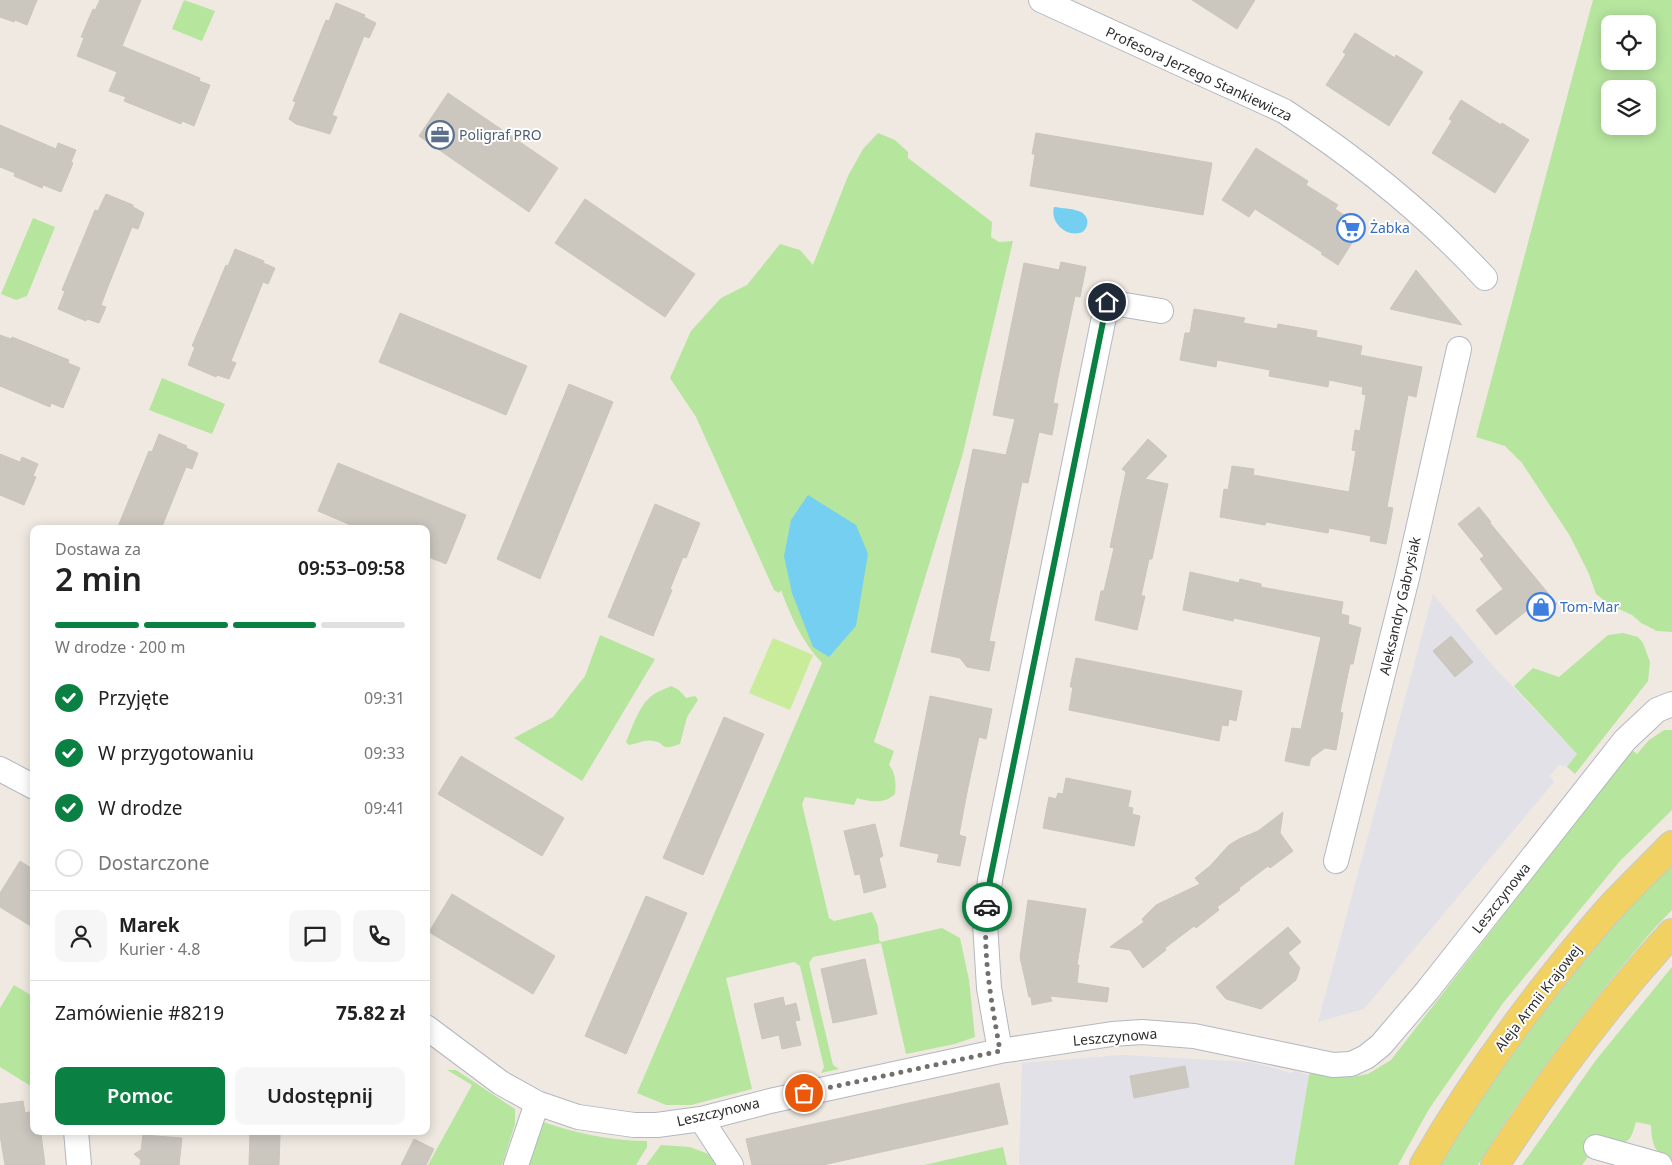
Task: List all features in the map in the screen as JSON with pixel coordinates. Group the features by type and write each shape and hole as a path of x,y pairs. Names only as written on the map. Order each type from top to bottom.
{"main road":[{"name":"Aleja Armii Krajowej","path":"1424,1165 1457,1109 1546,985 1604,915 1672,845"},
{"path":"1495,1165 1521,1124 1574,1049 1624,987 1672,933"}],"street":[{"name":"Profesora Jerzego Stankiewicza","path":"1040,0 1284,111 1308,126 1402,199 1453,243 1485,278"},
{"path":"1000,1051 990,988 985,923 990,880 1107,302 1161,311"},
{"name":"Aleksandry Gabrysiak","path":"1336,861 1407,578 1460,349"},
{"name":"Leszczynowa","path":"430,1030 501,1083 537,1103 578,1117 634,1125 657,1125 701,1119 770,1101 1000,1051 1112,1034 1142,1032 1194,1036 1333,1065 1350,1064 1366,1057 1381,1045 1427,991 1625,740 1657,710 1672,704"},
{"path":"0,769 30,785"},
{"path":"516,1165 537,1103"},
{"path":"701,1119 731,1165"},
{"path":"76,1135 79,1165"},
{"path":"1596,1147 1660,1165"}],"shaded area":[{"path":"1433,594 1494,667 1577,754 1567,767 1559,765 1550,776 1554,782 1364,1009 1318,1022"},
{"path":"1122,1055 1251,1062 1291,1073 1295,1071 1309,1075 1294,1165 1019,1165 1022,1063"}],"green space":[{"path":"184,0 215,11 202,41 172,29"},
{"path":"1593,0 1672,0 1672,632 1657,631 1641,623 1632,615 1610,605 1596,594 1589,574 1570,536 1522,463 1505,446 1476,437"},
{"path":"878,133 895,140 908,152 908,158 992,222 991,237 999,242 1013,241 963,453 874,742 894,751 889,765 894,775 895,794 882,801 857,798 854,805 805,797 802,804 829,918 834,921 872,912 878,926 879,940 881,942 942,928 960,938 969,980 975,1037 955,1044 906,1054 881,943 813,957 809,963 833,1065 839,1069 821,1073 824,1067 800,966 794,962 726,978 752,1089 691,1105 666,1105 637,1093 822,663 798,629 781,590 779,593 774,590 696,417 670,378 691,331 721,298 747,285 780,244 800,250 813,265 848,176 863,149"},
{"path":"33,218 55,227 27,296 16,300 1,294"},
{"path":"162,378 225,404 212,434 149,410"},
{"path":"1623,633 1638,637 1643,643 1650,662 1648,681 1575,774 1567,767 1577,754 1514,686 1533,668 1559,677 1608,635"},
{"path":"600,635 655,659 582,781 514,738 553,717 585,676"},
{"path":"773,638 813,655 790,710 749,693"},
{"path":"671,686 679,690 686,698 695,696 698,700 687,717 680,744 666,747 658,742 644,741 629,745 626,742 642,707 652,695"},
{"path":"1664,730 1672,730 1672,810 1620,861 1503,1003 1429,1109 1398,1165 1294,1165 1309,1075 1313,1071 1351,1077 1368,1074 1391,1060 1632,750 1637,754 1649,740"},
{"path":"1672,862 1672,910 1602,991 1569,1033 1537,1076 1478,1165 1439,1165 1471,1112 1533,1021 1628,908"},
{"path":"1672,967 1672,1160 1657,1151 1652,1137 1651,1125 1636,1122 1630,1138 1622,1143 1594,1137 1586,1156 1588,1157 1582,1165 1522,1165 1596,1060"},
{"path":"14,985 30,995 30,1086 0,1067 0,1008"},
{"path":"447,1070 456,1070 515,1109 515,1124 502,1165 428,1165 472,1085"},
{"path":"540,1121 593,1136 647,1141 647,1147 636,1165 525,1165"},
{"path":"661,1145 690,1147 711,1155 718,1165 646,1165"},
{"path":"1003,1147 1007,1165 924,1165"}],"water":[{"path":"1054,207 1076,210 1085,215 1087,225 1083,232 1073,233 1063,230 1054,217"},
{"path":"808,495 856,525 868,554 856,626 829,657 813,647 792,593 784,556 791,520"}],"building":[{"path":"0,0 37,0 27,25 0,17"},
{"path":"100,0 141,0 122,46 200,78 199,81 210,85 194,126 182,121 181,124 124,101 126,97 109,91 117,72 77,56 84,38 81,37 93,9 95,10"},
{"path":"1192,0 1255,0 1237,29"},
{"path":"336,3 365,15 364,17 376,23 369,38 364,36 332,115 337,117 330,134 296,124 289,119 296,102 293,101 326,20 329,21"},
{"path":"1355,33 1395,58 1396,55 1423,72 1389,126 1326,85 1346,54 1343,52"},
{"path":"448,93 558,168 529,212 419,136"},
{"path":"1461,100 1529,140 1495,193 1432,153 1452,121 1449,119"},
{"path":"0,125 56,149 58,143 76,150 71,162 73,163 61,192 43,185 42,188 14,176 15,173 0,167"},
{"path":"1036,133 1212,163 1203,215 1030,186 1035,154 1032,154"},
{"path":"1256,148 1308,181 1306,185 1338,205 1335,209 1362,227 1338,265 1321,254 1323,253 1255,209 1249,217 1222,200"},
{"path":"106,194 133,205 133,207 144,213 138,229 132,227 101,305 106,307 99,323 87,319 86,321 58,309 65,291 62,290 95,210 98,211"},
{"path":"585,199 695,274 665,317 555,243"},
{"path":"235,249 264,261 263,263 275,268 268,284 263,282 231,361 236,363 229,379 217,375 216,377 188,365 195,347 192,346 226,265 228,266"},
{"path":"1061,262 1086,267 1080,297 1075,296 1061,362 1053,403 1058,404 1052,435 1039,432 1028,483 1022,482 989,641 995,642 989,671 967,667 960,658 931,652 973,449 1006,455 1015,419 993,415 1024,263 1059,270"},
{"path":"1416,270 1436,294 1462,325 1390,309"},
{"path":"1194,309 1245,318 1243,323 1277,329 1278,324 1317,331 1316,337 1362,346 1360,355 1422,367 1416,397 1408,395 1387,507 1393,508 1386,544 1370,541 1371,536 1329,528 1328,533 1266,522 1265,525 1220,517 1224,489 1228,490 1232,466 1254,469 1253,475 1349,492 1356,451 1352,450 1355,430 1360,431 1366,395 1362,394 1363,387 1329,380 1328,387 1269,376 1270,370 1217,360 1216,367 1180,360 1185,333 1190,333"},
{"path":"400,313 527,366 506,415 379,362"},
{"path":"0,335 11,339 12,337 69,360 68,363 80,368 63,408 51,403 50,407 0,386"},
{"path":"569,384 613,402 540,579 497,559"},
{"path":"159,434 198,453 192,469 186,467 163,525 119,525 149,451 152,452"},
{"path":"1148,439 1167,456 1145,479 1168,484 1152,559 1149,559 1141,596 1145,596 1137,630 1095,620 1101,591 1104,591 1114,548 1110,547 1126,472 1122,469"},
{"path":"0,454 20,462 22,457 38,464 33,476 36,477 24,505 0,495"},
{"path":"338,463 466,515 446,564 430,558 430,525 351,525 318,511"},
{"path":"655,504 700,523 686,558 683,557 653,636 608,617"},
{"path":"1479,507 1557,604 1539,619 1530,608 1496,635 1476,610 1503,589 1480,559 1484,556 1458,524"},
{"path":"1190,572 1239,583 1240,579 1261,584 1261,587 1343,602 1341,614 1349,616 1348,624 1361,628 1353,664 1350,664 1340,712 1343,713 1336,750 1325,748 1311,758 1309,766 1285,761 1292,728 1301,729 1321,637 1234,618 1233,621 1183,610"},
{"path":"1451,636 1473,662 1455,677 1433,651"},
{"path":"1076,658 1242,691 1236,721 1229,719 1228,726 1222,725 1219,741 1069,710 1073,687 1070,687"},
{"path":"930,696 992,709 986,739 979,737 968,787 959,835 966,837 960,866 937,862 939,854 900,846"},
{"path":"724,717 764,734 703,875 663,858"},
{"path":"461,756 564,818 542,856 438,794"},
{"path":"1066,778 1131,791 1128,807 1133,808 1132,814 1140,816 1134,846 1043,828 1049,797 1056,799 1058,793 1063,794"},
{"path":"1283,812 1280,833 1293,851 1270,868 1268,866 1239,888 1240,890 1217,907 1219,910 1196,928 1194,926 1143,968 1130,950 1110,947 1144,922 1142,919 1156,905 1200,884 1195,878 1210,866 1229,845 1258,831"},
{"path":"875,824 883,856 879,858 886,887 864,893 860,874 855,875 844,831"},
{"path":"20,861 30,867 30,926 0,907 0,893"},
{"path":"452,894 555,956 533,994 430,933"},
{"path":"646,896 687,913 626,1054 585,1036"},
{"path":"1028,900 1086,909 1077,965 1079,965 1077,983 1109,988 1107,1002 1050,996 1052,1001 1032,1005 1020,957"},
{"path":"1288,927 1301,942 1288,953 1300,968 1296,980 1261,1009 1226,999 1216,987"},
{"path":"865,959 877,1014 833,1023 821,969"},
{"path":"783,997 785,1006 796,1003 800,1020 795,1021 801,1045 782,1049 779,1035 762,1039 754,1004"},
{"path":"1185,1066 1189,1087 1134,1098 1130,1076"},
{"path":"999,1083 1008,1124 823,1165 752,1165 746,1139"},
{"path":"23,1101 25,1113 30,1112 30,1135 41,1135 45,1165 5,1165 0,1135 0,1104"},
{"path":"143,1135 182,1138 179,1165 140,1165 141,1160 134,1154 141,1150"},
{"path":"250,1135 280,1135 279,1165 249,1165"},
{"path":"414,1139 434,1149 426,1165 401,1165"}],"way so far":[{"path":"804,1093 1000,1051 990,988 985,923 987,907"}],"place":[{"name":"Poligraf PRO","path":"440,135"},
{"name":"Żabka","path":"1351,228"},
{"name":"Tom-Mar","path":"1541,607"}],"route":[{"path":"987,907 990,880 1107,302"}]}
